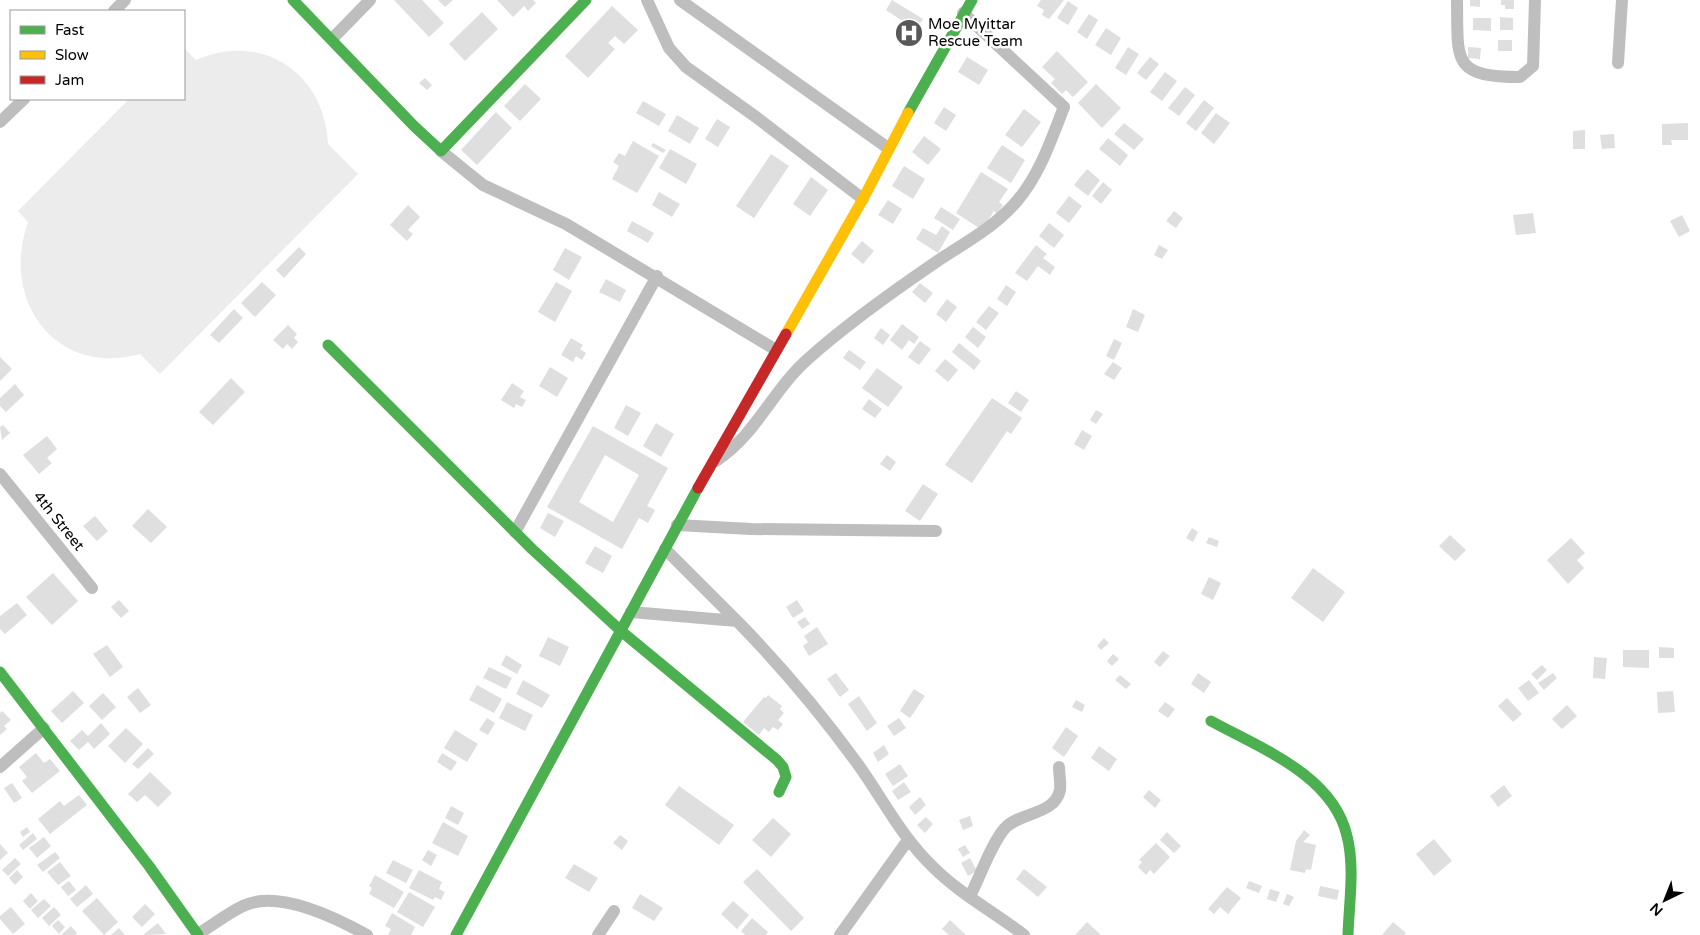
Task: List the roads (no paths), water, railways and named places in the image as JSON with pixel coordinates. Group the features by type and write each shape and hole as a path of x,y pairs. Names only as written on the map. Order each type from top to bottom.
{"street":[{"path":"293,0 414,126 483,185 566,224 657,276 776,350"},
{"path":"332,39 370,0"},
{"path":"441,150 586,0"},
{"path":"647,0 669,48 686,67 756,117 863,199"},
{"path":"681,0 888,148"},
{"path":"456,935 677,526 863,199 888,148 972,0"},
{"path":"1457,0 1459,54 1464,64 1484,76 1520,77 1533,66 1535,0"},
{"path":"1618,63 1622,0"},
{"path":"714,462 731,451 746,436 808,358 898,288 992,225 1018,200 1032,181 1064,107 963,13"},
{"path":"0,122 23,100"},
{"path":"515,532 657,276"},
{"path":"328,345 515,532 621,631 776,760 783,767 786,777 779,792"},
{"name":"4th Street","path":"0,474 92,588"},
{"path":"677,526 751,529 936,531"},
{"path":"665,549 788,674 859,765 887,811 908,840 945,878 1024,935"},
{"path":"631,612 737,621"},
{"path":"0,672 149,866 198,935 244,906 263,901 297,906 335,918 367,935"},
{"path":"1211,721 1295,769 1325,792 1335,804 1348,837 1348,935"},
{"path":"0,767 44,728"},
{"path":"970,896 1005,829 1021,818 1045,808 1057,796 1060,789 1059,767"},
{"path":"840,935 908,840"},
{"path":"598,935 614,911"}],"place":[{"name":"Moe Myittar Rescue Team","path":"909,33"}]}
